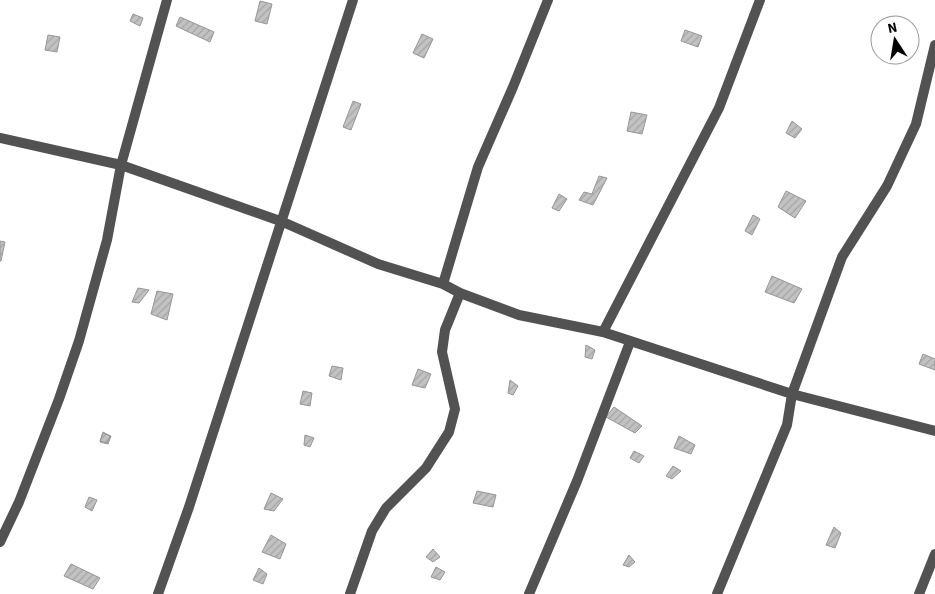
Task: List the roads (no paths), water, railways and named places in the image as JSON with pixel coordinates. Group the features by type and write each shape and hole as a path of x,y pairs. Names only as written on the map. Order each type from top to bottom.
{"street":[{"path":"0,542 23,494 59,399 78,341 107,240 122,165 167,0"},
{"path":"158,594 283,222 353,0"},
{"path":"443,284 478,167 548,0"},
{"path":"603,332 719,108 760,0"},
{"path":"717,594 787,425 792,394 842,257 887,186 916,124 935,45"},
{"path":"0,138 122,165 283,222 378,264 443,284 460,293 519,315 603,332 792,394 935,431"},
{"path":"350,594 372,531 386,508 426,468 449,432 455,409 442,352 445,330 460,293"},
{"path":"529,594 577,481 630,342"},
{"path":"919,594 935,554"}]}
